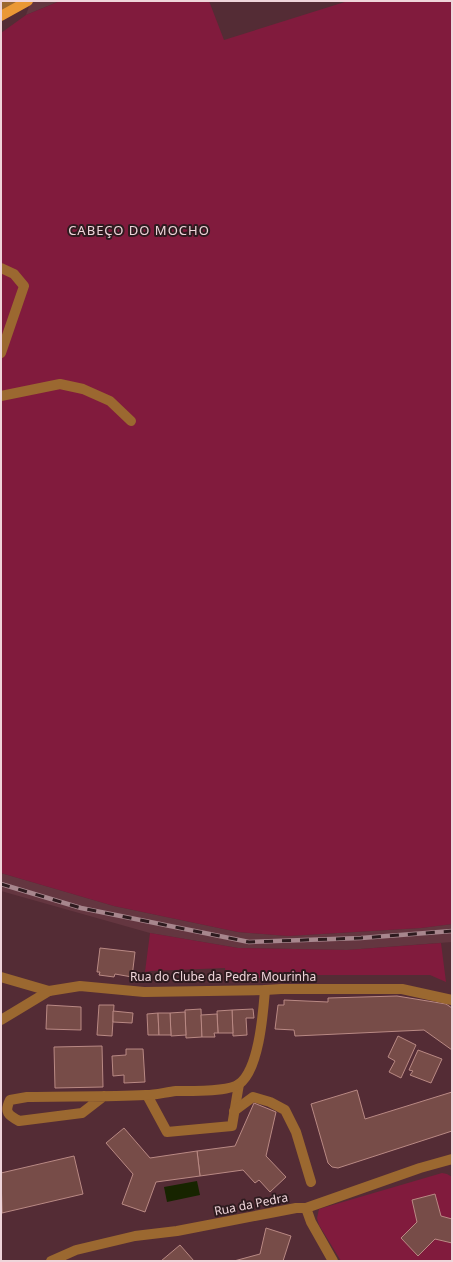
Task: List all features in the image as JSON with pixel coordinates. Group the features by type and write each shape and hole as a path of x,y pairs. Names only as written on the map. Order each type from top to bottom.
{"main road":[{"path":"1,16 28,1"}],"street":[{"path":"1,6 23,1"},
{"path":"1,268 14,274 24,286 1,353"},
{"path":"1,396 60,384 83,389 110,402 131,420"},
{"path":"1,977 49,991"},
{"name":"Rua do Clube da Pedra Mourinha","path":"1,1020 49,991 80,986 144,992 281,989 402,989 452,1000"},
{"path":"104,1096 82,1113 19,1120 11,1117 6,1106 10,1100 27,1097 147,1095 171,1092 228,1089 239,1084 251,1069 261,1028 265,990"},
{"path":"147,1095 167,1132 232,1126 239,1084"},
{"path":"234,1111 253,1097 270,1102 285,1110 296,1132 311,1182"},
{"name":"Rua da Pedra","path":"51,1261 76,1250 135,1236 177,1231 296,1208 306,1208 420,1168 452,1159"},
{"path":"306,1208 311,1222 333,1261"}],"shaded area":[{"path":"31,1 60,1 26,15"},
{"path":"60,1 209,1 224,40 348,1 452,1 452,924 421,928 288,936 238,932 114,906 1,873 1,33 26,15"},
{"path":"1,873 114,906 238,932 288,936 421,928 452,924 452,942 347,950 238,948 150,933 1,891"},
{"path":"150,933 238,948 347,950 441,943 446,982 430,975 301,975 226,980 225,968 145,972"},
{"path":"442,1173 452,1177 452,1261 341,1261 319,1225 317,1218 319,1209"},
{"path":"197,1181 200,1195 167,1202 164,1187"}],"building":[{"path":"100,948 135,952 132,977 115,974 114,977 99,975 100,972 97,972"},
{"path":"397,996 446,1004 452,1008 452,1050 424,1030 295,1036 294,1030 275,1029 278,1005 284,1005 284,1000 328,1002 328,998"},
{"path":"47,1005 81,1007 81,1030 46,1029"},
{"path":"99,1005 114,1005 112,1036 97,1035"},
{"path":"201,1009 202,1037 186,1038 185,1010"},
{"path":"253,1009 254,1018 246,1018 247,1035 233,1036 232,1010"},
{"path":"232,1010 233,1033 218,1033 217,1011"},
{"path":"113,1011 133,1013 132,1023 113,1022"},
{"path":"185,1012 186,1035 171,1036 170,1013"},
{"path":"158,1013 159,1035 148,1035 147,1014"},
{"path":"158,1013 170,1013 171,1035 159,1035"},
{"path":"217,1014 218,1033 214,1033 215,1037 202,1037 201,1015"},
{"path":"398,1036 416,1045 401,1078 389,1072 395,1061 388,1057"},
{"path":"102,1046 103,1087 55,1088 54,1047"},
{"path":"126,1049 143,1049 145,1082 124,1083 124,1075 113,1076 112,1056 126,1055"},
{"path":"418,1050 442,1059 431,1083 410,1075 413,1071 409,1070"},
{"path":"357,1090 365,1119 452,1092 452,1131 338,1168 332,1167 328,1163 311,1104"},
{"path":"254,1103 276,1112 266,1156 286,1177 270,1192 259,1180 255,1183 243,1170 200,1176 197,1151 235,1146"},
{"path":"124,1128 150,1158 197,1151 200,1176 156,1182 145,1212 122,1204 133,1174 106,1143"},
{"path":"74,1156 83,1194 2,1213 1,1173"},
{"path":"435,1194 441,1216 452,1219 452,1243 435,1239 418,1256 401,1238 417,1222 412,1200"},
{"path":"266,1228 291,1236 283,1261 234,1261 260,1254"},
{"path":"180,1245 194,1261 161,1261"}],"railway":[{"path":"1,884 81,908 249,942 361,938 452,931"}],"district":[{"name":"CABEÇO DO MOCHO","path":"139,230"}]}
